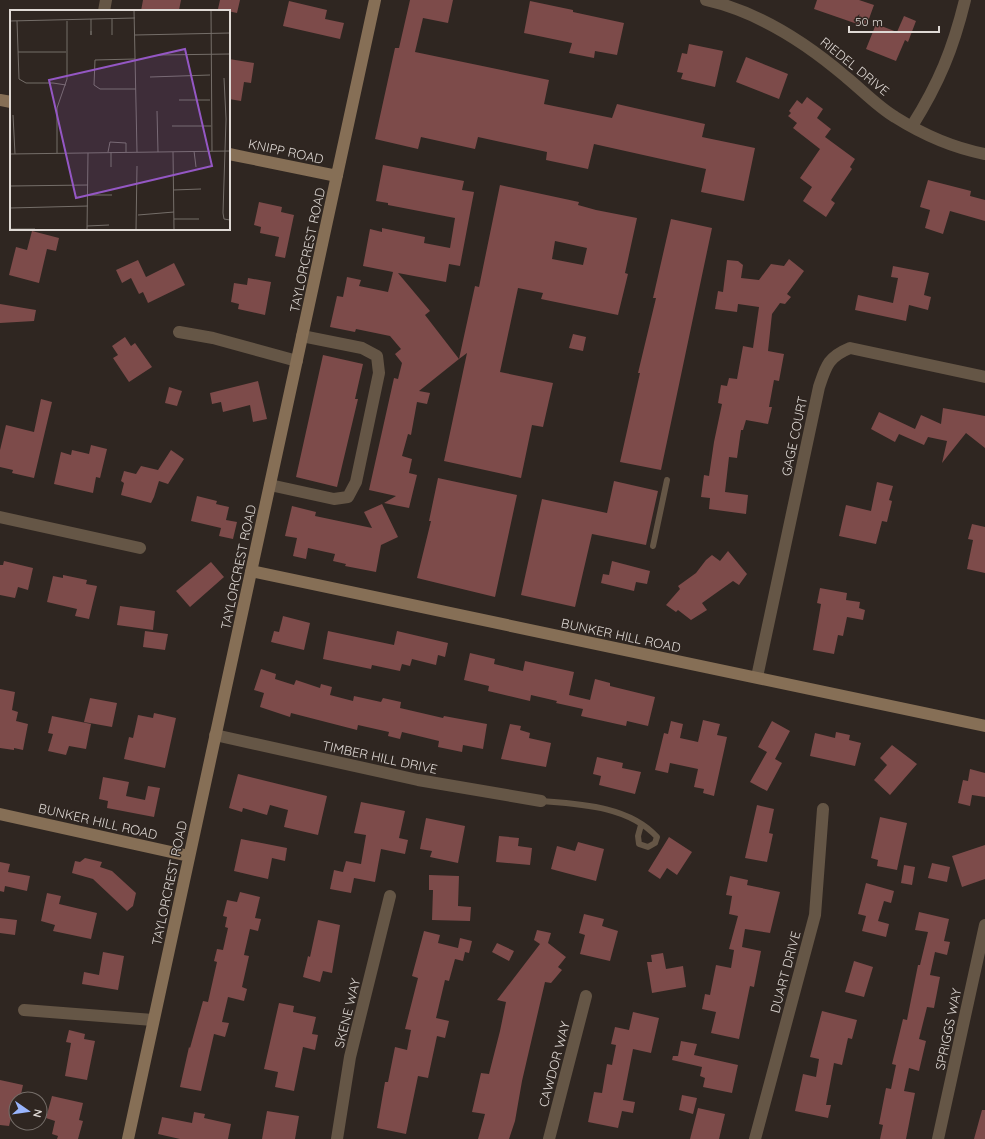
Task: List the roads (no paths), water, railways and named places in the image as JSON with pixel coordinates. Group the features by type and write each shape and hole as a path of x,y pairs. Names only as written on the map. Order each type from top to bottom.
{"street":[{"path":"104,10 106,0"},
{"name":"TAYLORCREST ROAD","path":"128,1139 375,0"},
{"name":"RIEDEL DRIVE","path":"706,0 751,15 784,31 831,64 894,117 957,146 985,154"},
{"path":"912,126 928,101 942,73 954,41 965,0"},
{"name":"KNIPP ROAD","path":"230,154 337,176"},
{"path":"179,332 213,338 297,360"},
{"path":"270,485 334,500 348,497 356,482 379,373 377,356 362,348 302,336"},
{"name":"GAGE COURT","path":"757,677 819,387 826,365 837,354 850,348 985,377"},
{"path":"0,517 140,548"},
{"name":"BUNKER HILL ROAD","path":"251,571 985,726"},
{"name":"TIMBER HILL DRIVE","path":"215,735 418,780 540,801"},
{"name":"DUART DRIVE","path":"755,1139 815,915 823,808"},
{"name":"BUNKER HILL ROAD","path":"0,814 189,856"},
{"name":"SKENE WAY","path":"337,1139 350,1057 390,896"},
{"name":"SPRIGGS WAY","path":"938,1139 985,925"},
{"name":"CAWDOR WAY","path":"549,1139 586,996"},
{"path":"24,1010 153,1020"}],"lane":[{"path":"653,546 666,480"},
{"path":"540,801 571,803 625,813 641,825"}]}
